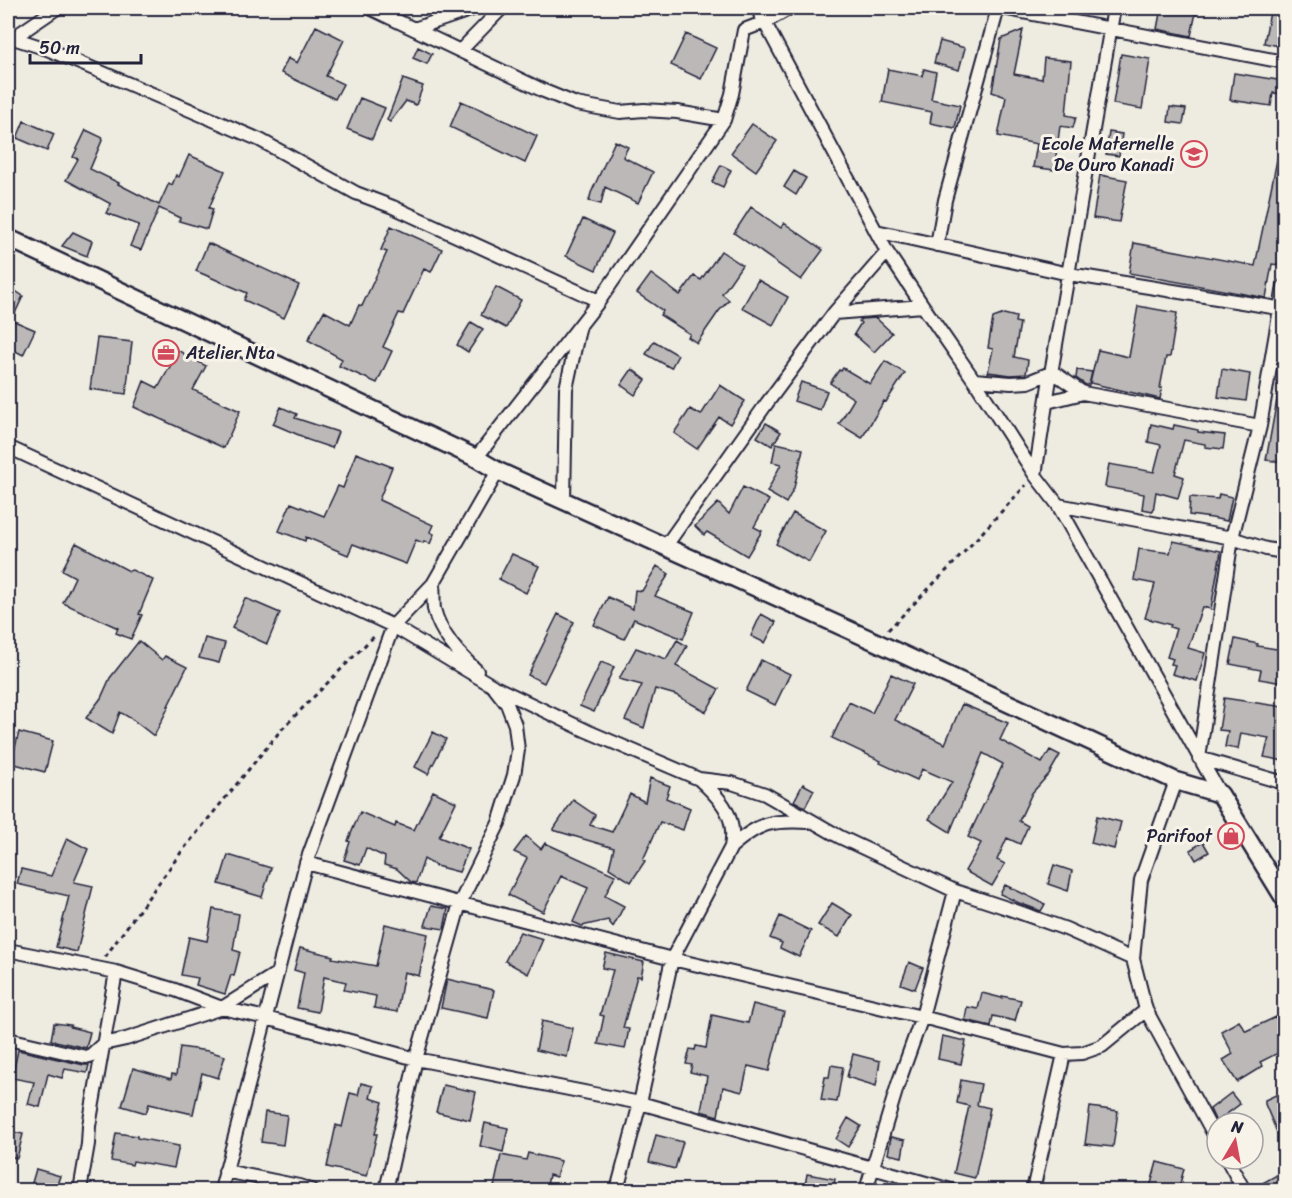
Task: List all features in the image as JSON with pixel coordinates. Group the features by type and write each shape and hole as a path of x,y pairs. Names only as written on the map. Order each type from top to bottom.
{"main road":[{"path":"8,238 476,458 498,471 1176,781 1220,794 1280,878 1284,898"}],"street":[{"path":"10,36 57,8"},
{"path":"370,8 576,104 620,112 644,110 677,112 724,120"},
{"path":"414,29 476,8"},
{"path":"460,51 502,8"},
{"path":"757,8 887,252 1035,475 1058,505 1220,794"},
{"path":"476,458 599,301 724,120 732,94 744,30 765,22 790,8"},
{"path":"937,244 945,200 1000,8 1284,62"},
{"path":"1035,475 1114,8"},
{"path":"8,50 10,36"},
{"path":"10,36 47,49 260,140 356,193 393,207 599,301"},
{"path":"876,231 1069,274 1282,309"},
{"path":"665,547 834,313 887,252"},
{"path":"1199,758 1232,538 1260,426 1282,309 1284,286"},
{"path":"834,313 922,306"},
{"path":"564,501 566,389 579,326"},
{"path":"974,380 1011,384 1028,382 1053,372"},
{"path":"1053,372 1083,393 1260,426"},
{"path":"1047,402 1083,393"},
{"path":"8,447 393,626 493,686 587,731 699,779 732,783 765,794 840,837 955,891 1066,929 1133,959"},
{"path":"221,1191 306,863 393,626 433,584 498,471"},
{"path":"1058,505 1232,538 1284,552"},
{"path":"386,1191 416,1059 460,903 499,823 514,775 518,750 514,725 507,704 493,686 458,653 443,631 435,609 433,584"},
{"path":"1199,758 1284,783"},
{"path":"617,1191 640,1103 672,959 731,847 733,838 732,824 726,808 699,779"},
{"path":"1176,781 1141,880 1133,959 1146,1010 1205,1118"},
{"path":"731,847 747,833 767,823 789,820 814,822"},
{"path":"306,863 672,959 922,1017 1064,1054 1082,1053 1102,1046 1146,1010"},
{"path":"866,1191 898,1084 922,1017 955,891"},
{"path":"8,950 116,972 175,990 222,1008 416,1059 640,1103 873,1167 951,1191"},
{"path":"80,1191 116,972"},
{"path":"8,1039 87,1058 103,1044 126,1039 222,1008 276,974"},
{"path":"1033,1191 1064,1054"},
{"path":"225,1171 299,1186 311,1191"},
{"path":"1233,1171 1244,1191"}],"path":[{"path":"876,642 955,562 1035,475"},
{"path":"97,968 182,851 281,730 370,640 393,626"}],"building":[{"path":"1161,8 1197,8 1191,36 1157,29"},
{"path":"1270,12 1284,15 1284,47 1264,43"},
{"path":"316,26 344,40 326,76 343,84 335,99 281,73 288,58 297,63"},
{"path":"1023,30 1014,74 1042,79 1044,58 1071,61 1066,115 1076,117 1073,128 1060,126 1054,170 1033,167 1037,144 998,136 1006,97 992,92 1001,39"},
{"path":"686,34 716,48 701,79 671,65"},
{"path":"940,41 965,48 959,70 934,63"},
{"path":"418,47 432,54 427,64 413,58"},
{"path":"1121,54 1150,59 1142,109 1113,104"},
{"path":"888,69 922,76 924,69 936,72 931,99 960,105 955,128 930,123 932,112 882,102"},
{"path":"1234,73 1284,81 1284,94 1273,93 1271,106 1230,100"},
{"path":"403,79 423,86 416,105 406,101 390,122 387,120"},
{"path":"360,98 385,108 372,139 347,129"},
{"path":"461,101 537,136 525,163 450,127"},
{"path":"1170,107 1186,109 1183,124 1168,122"},
{"path":"24,121 54,134 47,151 17,138"},
{"path":"752,124 777,141 756,171 731,153"},
{"path":"86,130 103,138 90,169 159,205 169,183 172,185 176,175 179,177 189,155 225,171 209,208 213,209 207,229 179,221 180,218 159,208 141,250 130,246 139,225 106,213 111,204 66,180 78,159 73,157"},
{"path":"1109,132 1122,134 1119,156 1106,154"},
{"path":"615,141 628,147 623,157 653,172 638,203 605,187 601,204 589,201"},
{"path":"1279,150 1284,150 1284,240 1279,265 1272,264 1266,298 1129,273 1134,243 1255,266"},
{"path":"721,165 731,170 723,187 712,182"},
{"path":"794,171 806,178 796,195 784,187"},
{"path":"1100,175 1127,180 1119,222 1093,218"},
{"path":"751,207 781,228 784,223 823,250 801,280 734,233"},
{"path":"583,219 613,233 596,270 566,256"},
{"path":"391,226 442,249 431,272 424,269 403,314 399,313 383,347 392,351 377,383 339,366 342,359 308,340 324,311 350,325 359,305 362,306 387,252 381,250"},
{"path":"73,232 92,241 87,256 62,246"},
{"path":"208,243 299,285 284,318 244,300 247,293 196,271"},
{"path":"721,251 742,265 722,294 729,300 697,343 688,337 690,334 660,315 663,311 637,293 651,274 680,295 694,276 701,280"},
{"path":"758,280 788,297 773,325 742,308"},
{"path":"8,286 23,296 12,320 35,330 23,355 8,347"},
{"path":"496,287 521,300 506,328 481,315"},
{"path":"1138,306 1177,313 1170,357 1166,357 1160,399 1090,383 1098,350 1129,357"},
{"path":"1004,314 1016,317 1015,322 1020,323 1014,357 1028,360 1026,374 988,372 993,349 988,348 993,318"},
{"path":"876,318 892,333 874,352 854,334 861,319"},
{"path":"471,322 483,329 468,352 457,345"},
{"path":"97,338 132,342 126,394 90,389"},
{"path":"160,340 171,344 170,346 206,366 193,390 240,411 224,448 134,407 144,381 158,388 172,363 154,356"},
{"path":"654,341 678,355 671,368 646,354"},
{"path":"885,361 905,373 886,402 884,401 862,438 839,424 854,399 830,383 843,368 870,384"},
{"path":"632,369 646,380 635,395 621,385"},
{"path":"1222,369 1250,374 1246,401 1218,397"},
{"path":"1077,370 1092,372 1089,385 1076,378"},
{"path":"801,382 827,391 820,410 794,401"},
{"path":"720,385 745,401 730,424 719,417 697,449 674,433 690,409 701,415"},
{"path":"1278,394 1284,394 1284,462 1266,460"},
{"path":"281,407 297,414 295,418 338,432 332,448 305,439 273,424"},
{"path":"766,423 781,432 772,446 757,437"},
{"path":"1151,424 1173,429 1174,425 1198,430 1198,432 1225,435 1223,449 1205,447 1205,444 1184,440 1175,474 1184,477 1178,498 1156,492 1153,511 1142,509 1144,494 1105,487 1109,464 1154,472 1161,445 1148,442"},
{"path":"776,443 803,449 794,488 786,503 767,492 781,464 772,462"},
{"path":"356,453 392,467 379,500 433,525 430,532 434,534 430,544 416,540 406,564 353,544 348,555 306,537 305,541 279,531 291,503 324,516 338,486 343,488"},
{"path":"743,487 769,500 754,527 762,531 747,556 707,532 704,535 695,526 718,503 729,514"},
{"path":"1219,494 1232,497 1227,521 1189,515 1190,497 1218,499"},
{"path":"793,513 826,531 809,562 776,544"},
{"path":"1173,541 1221,551 1211,609 1202,607 1188,648 1205,653 1197,681 1172,674 1175,665 1171,664 1173,659 1167,657 1176,629 1170,627 1171,625 1145,618 1155,584 1134,580 1139,549 1170,553"},
{"path":"76,543 129,571 132,570 153,580 139,614 142,615 131,639 116,633 118,628 63,603 75,577 62,570"},
{"path":"512,554 539,566 526,593 499,579"},
{"path":"657,566 669,574 655,596 694,612 683,639 634,619 624,639 594,625 608,597 633,609 635,590 642,591"},
{"path":"245,598 280,613 267,644 232,628"},
{"path":"558,614 574,622 544,683 528,675"},
{"path":"761,614 776,622 765,643 751,636"},
{"path":"205,638 225,643 219,663 199,658"},
{"path":"1235,639 1258,644 1257,646 1284,650 1284,683 1259,679 1261,670 1230,664"},
{"path":"677,640 687,646 676,666 719,689 706,712 676,695 655,689 644,728 625,720 642,685 619,679 636,648 666,659"},
{"path":"139,641 162,660 165,656 187,667 154,736 120,712 112,734 86,718 101,698 110,678"},
{"path":"761,660 790,674 775,705 746,691"},
{"path":"601,662 614,667 594,712 580,706"},
{"path":"891,674 913,684 895,720 945,744 962,704 1008,723 1000,740 1042,763 1050,750 1060,755 1049,774 1032,793 1019,821 1028,826 1020,844 1007,838 997,860 1005,864 992,886 965,871 981,843 968,837 1003,764 983,753 950,832 929,819 952,782 922,769 917,780 832,738 849,702 872,713"},
{"path":"1224,698 1284,707 1284,761 1264,757 1269,738 1241,733 1238,749 1225,747 1228,731 1219,730"},
{"path":"19,732 53,741 45,772 11,763"},
{"path":"433,732 446,739 428,774 415,767"},
{"path":"650,778 670,786 666,798 690,808 683,830 660,822 643,860 645,861 631,882 609,868 614,848 553,830 573,800 595,815 590,825 612,832 630,794 645,802"},
{"path":"803,784 814,790 805,807 794,801"},
{"path":"433,791 456,802 439,837 469,849 459,872 436,866 424,859 416,883 411,882 397,869 384,865 385,857 366,848 360,865 344,860 350,842 348,841 360,812 395,827 396,823 414,830"},
{"path":"1097,816 1121,822 1114,849 1091,843"},
{"path":"526,836 541,849 545,843 615,875 605,896 624,906 613,927 608,920 582,926 573,922 588,888 561,876 543,912 508,895 527,858 514,852"},
{"path":"67,838 88,849 74,882 93,886 77,952 56,947 69,896 17,884 21,869 51,876"},
{"path":"1203,842 1209,852 1196,860 1190,850"},
{"path":"228,855 271,868 262,897 219,884"},
{"path":"1054,865 1072,871 1068,891 1048,884"},
{"path":"1005,885 1045,904 1041,911 1000,894"},
{"path":"832,903 852,915 839,937 818,925"},
{"path":"431,906 448,909 444,929 425,926"},
{"path":"213,909 239,914 233,950 240,952 234,976 231,975 225,994 196,985 198,978 181,975 189,937 207,941"},
{"path":"780,916 811,931 799,957 780,948 782,943 770,938"},
{"path":"385,924 428,934 419,976 404,972 397,1012 374,1008 376,996 344,990 346,982 324,977 318,1012 297,1008 304,973 294,970 300,948 333,956 332,958 376,966"},
{"path":"520,932 543,939 528,974 505,961"},
{"path":"606,953 644,962 641,977 637,976 623,1028 629,1029 625,1049 598,1044 604,1016 600,1015 613,970 602,968"},
{"path":"909,962 923,968 915,989 901,984"},
{"path":"447,979 494,990 488,1018 441,1008"},
{"path":"982,993 1021,1000 1015,1021 993,1016 991,1026 965,1020 967,1007 978,1009"},
{"path":"753,1004 784,1012 769,1071 748,1066 742,1092 723,1087 718,1116 701,1111 707,1076 690,1072 692,1065 686,1064 690,1049 695,1050 696,1046 706,1048 712,1015 748,1023"},
{"path":"1276,1017 1284,1036 1284,1050 1260,1062 1263,1066 1237,1082 1223,1060 1233,1054 1221,1031 1239,1021 1246,1031"},
{"path":"542,1021 573,1028 567,1057 536,1050"},
{"path":"54,1023 71,1025 70,1027 90,1032 86,1048 51,1040"},
{"path":"942,1036 966,1041 961,1064 938,1059"},
{"path":"180,1047 225,1056 218,1078 202,1073 193,1114 149,1104 146,1113 122,1106 133,1068 171,1079 172,1074 176,1075"},
{"path":"18,1050 89,1065 87,1073 65,1069 62,1078 48,1074 40,1107 28,1104 34,1082 12,1078"},
{"path":"853,1054 880,1061 876,1086 847,1077"},
{"path":"831,1065 843,1067 837,1102 821,1100 825,1077 829,1077"},
{"path":"961,1080 981,1084 977,1105 990,1108 975,1178 954,1173 969,1106 957,1103"},
{"path":"361,1083 373,1086 370,1098 383,1102 367,1176 327,1167 336,1125 342,1127 350,1093 358,1095"},
{"path":"443,1085 476,1092 470,1120 436,1112"},
{"path":"1231,1093 1240,1104 1231,1111 1211,1111 1210,1109"},
{"path":"1278,1094 1284,1109 1284,1149 1265,1104 1265,1100"},
{"path":"1090,1107 1118,1111 1113,1147 1085,1144"},
{"path":"265,1112 287,1115 283,1145 261,1142"},
{"path":"848,1118 861,1126 848,1147 836,1139"},
{"path":"485,1123 508,1128 503,1152 480,1146"},
{"path":"8,1131 23,1134 17,1158 8,1156"},
{"path":"116,1133 179,1146 174,1168 133,1161 132,1165 111,1161"},
{"path":"656,1135 683,1142 675,1169 649,1162"},
{"path":"891,1137 905,1140 902,1157 888,1154"},
{"path":"528,1153 561,1161 556,1177 549,1175 546,1191 511,1191 494,1187 501,1155 526,1160"},
{"path":"1157,1162 1184,1169 1178,1191 1149,1191"},
{"path":"36,1169 60,1176 55,1191 46,1191 31,1186"},
{"path":"1284,1171 1284,1191 1252,1191 1252,1189"},
{"path":"807,1174 835,1179 833,1191 804,1191"}],"place":[{"name":"Ecole Maternelle De Ouro Kanadi","path":"1194,154"},
{"name":"Atelier Nta","path":"166,353"},
{"name":"Parifoot","path":"1231,836"}]}
